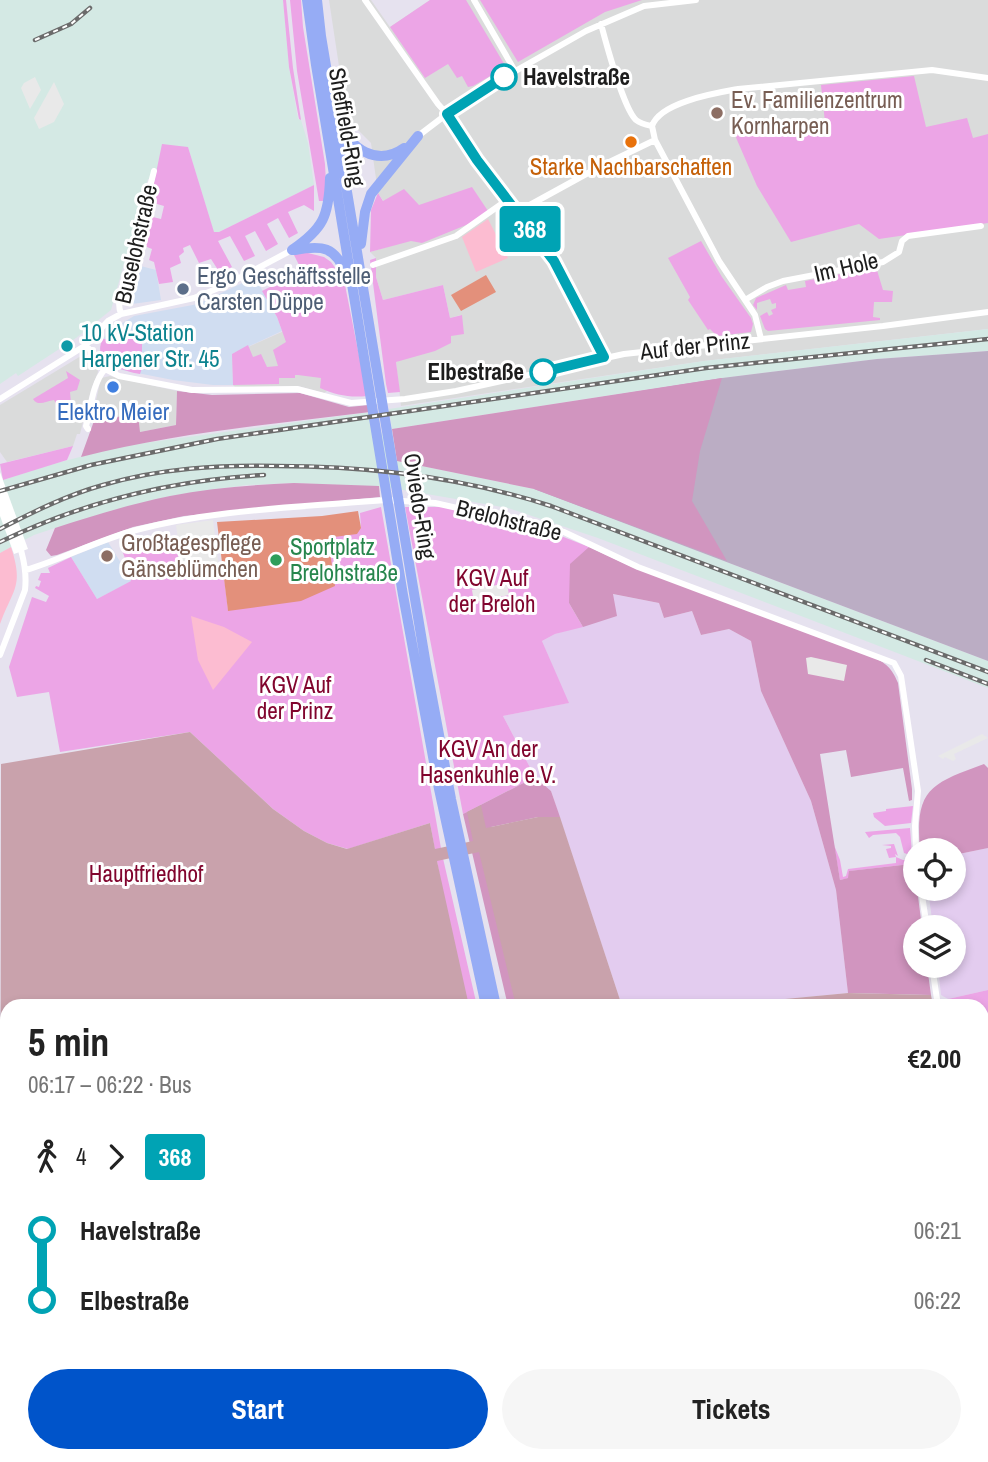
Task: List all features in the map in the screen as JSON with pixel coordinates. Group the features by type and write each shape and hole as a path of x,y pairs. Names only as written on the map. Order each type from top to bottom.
{"highway":[{"name":"Sheffield-Ring","path":"307,0 330,151 354,259"},
{"name":"Sheffield-Ring","path":"317,0 354,259"},
{"path":"330,92 344,132 362,152 379,156 392,154 418,135"},
{"path":"354,259 371,194 418,135"},
{"path":"292,250 315,232 326,215 330,151"},
{"path":"292,250 324,248 334,254 345,271 357,306"},
{"name":"Oviedo-Ring","path":"354,259 357,306 375,390"},
{"name":"Oviedo-Ring","path":"354,259 435,765 485,999"},
{"name":"Oviedo-Ring","path":"395,513 444,763 495,999"}],"street":[{"path":"365,0 477,160 559,269 604,357"},
{"path":"474,0 515,71"},
{"path":"418,135 468,98 601,24 644,6 696,0"},
{"path":"601,24 620,86 634,117 639,122 652,126"},
{"path":"761,339 757,321 713,250 656,140 652,126 657,116 700,97 738,89 932,70 988,78"},
{"path":"517,212 599,167 656,140"},
{"name":"Buselohstraße","path":"0,399 86,345 108,321 121,314 118,307 120,293 127,277 154,171"},
{"path":"373,265 456,236 507,200"},
{"name":"Im Hole","path":"745,300 783,281 883,262 899,252 902,241 908,236 981,226"},
{"path":"121,314 194,298 226,285 292,250"},
{"name":"Auf der Prinz","path":"105,369 119,376 192,390 297,389 351,403 456,391 604,357 988,312"},
{"path":"86,345 105,369 98,377 86,426 88,429"},
{"path":"0,494 26,570 25,590 0,655"},
{"name":"Brelohstraße","path":"26,570 109,538 174,521 358,502 387,500 435,503 564,532 638,567 894,663 901,676 918,791 915,838"},
{"path":"934,978 937,999"}],"shaded area":[{"path":"0,0 283,0 289,67 298,119 301,120 308,143 314,185 214,233 188,147 155,179 148,179 111,310 76,338 18,376 16,373 0,384"},
{"path":"329,0 371,0 390,27 430,0 988,0 988,329 704,361 401,406 396,362 450,336 461,315 450,318 443,285 383,300 376,277 376,258 370,252 410,240 378,193 371,143 347,119"},
{"path":"35,77 41,90 30,109 21,88"},
{"path":"54,82 64,104 54,122 39,129 34,118"},
{"path":"488,219 508,258 476,272 462,237"},
{"path":"137,265 156,270 161,300 132,304 126,297"},
{"path":"486,275 496,292 461,311 451,295"},
{"path":"255,277 282,331 232,354 233,385 173,380 122,370 108,362 100,351 102,340 109,331 134,316 198,304"},
{"path":"302,318 327,391 324,393 298,386 236,388 233,385 232,354 284,331"},
{"path":"988,329 988,351 877,359 722,378 392,429 389,409 704,361"},
{"path":"988,351 988,661 534,489 534,408 722,378 877,359"},
{"path":"81,356 97,367 98,372 80,434 77,434 73,446 7,462 0,452 0,405"},
{"path":"110,376 177,391 176,425 140,432 115,417 108,421 94,421 92,418 101,378"},
{"path":"722,378 700,451 692,501 727,561 534,489 397,461 392,429"},
{"path":"177,391 212,395 300,393 349,407 369,405 370,412 188,435 81,457 94,421 138,415 140,432 176,425"},
{"path":"370,412 397,461 534,489 988,661 988,688 598,538 508,508 386,487 294,483 246,485 170,496 34,535 0,553 0,481 122,446"},
{"path":"294,483 379,486 380,497 184,516 133,527 57,555 51,556 46,550 55,528 126,506 200,491"},
{"name":"Sportplatz Brelohstraße","path":"358,511 361,528 357,534 334,537 336,550 330,552 335,586 301,601 228,611 217,522 322,516"},
{"path":"213,520 219,569 183,576 176,525"},
{"path":"108,542 132,581 97,599 71,557"},
{"path":"11,547 17,579 0,624 0,553"},
{"path":"589,547 632,567 871,656 891,670 898,683 912,800 909,801 903,768 851,777 846,750 820,754 840,880 848,878 849,871 903,865 903,901 919,901 920,915 903,915 903,978 929,978 931,995 848,993 836,890 811,801 761,691 751,641 729,629 701,635 692,611 664,618 659,603 613,594 617,616 583,627 569,603 570,564"},
{"path":"507,583 509,595 474,602 472,590"},
{"path":"612,594 659,603 664,618 692,611 701,635 729,629 751,641 761,691 811,801 836,890 848,993 785,999 620,999 551,791 535,777 503,716 568,703 542,641 555,634 616,616"},
{"path":"191,616 224,627 252,642 213,690 198,660"},
{"path":"806,658 847,665 844,681 808,674"},
{"path":"982,734 988,738 954,754 956,759 953,761 938,756"},
{"path":"984,764 988,768 988,848 966,853 966,838 919,838 920,814 924,802 938,784"},
{"path":"535,777 551,791 560,817 538,817 491,827 533,999 506,999 463,814"},
{"path":"988,848 988,990 948,999 941,995 939,978 966,978 966,915 931,915 930,901 966,901 966,853"}],"green space":[{"path":"283,0 286,0 301,120 289,67"},
{"path":"290,0 301,0 325,164 327,201 319,201 297,71"},
{"path":"430,0 466,0 506,67 468,87 462,76 457,78 448,64 425,78 390,27"},
{"path":"480,0 642,0 605,12 518,62"},
{"path":"914,76 926,127 967,118 973,138 988,134 988,223 879,239 859,224 791,242 757,186 734,133 763,131 763,127 825,122 821,85"},
{"path":"162,144 188,147 214,232 219,232 314,185 314,211 304,205 288,212 298,233 289,238 278,218 267,224 278,244 266,251 255,231 245,236 255,256 244,261 230,236 218,241 232,267 220,273 211,259 199,263 190,245 183,248 184,252 179,256 181,263 170,268 173,282 159,284 154,262 149,260 152,249 142,245 149,216 161,219 164,206 150,202"},
{"path":"472,187 488,211 471,223 422,243 411,241 370,252 371,210 378,193 383,201 404,189 419,205"},
{"path":"701,241 751,318 751,332 717,336 708,330 688,300 690,297 668,258"},
{"path":"304,252 324,257 344,280 367,396 332,392 320,388 321,378 298,375 295,375 295,378 279,378 279,384 233,385 232,354 248,345 253,357 261,354 267,367 278,366 273,350 286,342 277,317 262,291 302,271 294,255"},
{"path":"376,258 376,277 383,300 443,285 450,318 462,315 464,334 451,336 451,343 435,351 396,362 400,392 388,393 386,384 370,260"},
{"path":"876,267 883,290 893,291 892,302 874,302 873,317 880,320 768,331 760,316 767,312 769,316 773,314 771,310 776,308 776,303 772,304 770,299 757,303 757,310 753,305 756,298 786,285 788,290 806,287 805,281"},
{"path":"103,339 142,340 142,356 145,359 140,374 111,364 101,354"},
{"path":"66,371 80,380 77,390 70,392 71,403 59,409 54,400 40,403 33,399 68,378"},
{"path":"73,446 67,460 3,480 0,464"},
{"name":"KGV Auf der Prinz","path":"381,507 442,854 475,999 457,999 445,905 430,823 348,849 327,843 273,809 190,732 60,752 49,692 17,697 9,667 32,597 46,602 49,596 35,588 39,587 41,573 50,573 48,568 71,557 97,599 131,581 125,569 128,567 121,547 175,536 181,578 223,569 228,610 330,551 334,537 361,528 360,513"},
{"name":"KGV Auf der Breloh","path":"405,507 446,507 561,536 589,547 569,603 583,627 555,634 542,641 569,703 503,716 535,777 463,814"},
{"name":"Hauptfriedhof","path":"190,732 273,809 304,831 327,843 347,849 430,823 435,849 473,841 467,812 481,805 486,828 538,817 560,817 620,999 514,999 479,852 437,861 467,999 1,999 1,764"},
{"path":"913,806 911,823 885,826 873,813 886,809"},
{"path":"910,828 911,838 903,838 903,849 896,833 873,835 869,838 865,832"},
{"path":"894,844 898,856 895,854 896,857 889,858 886,849 891,846 882,845"},
{"path":"834,845 843,877 848,869 896,863 896,857 903,860 903,865 850,871 849,878 840,880"},
{"path":"988,990 988,999 948,999"},
{"path":"848,993 931,995 932,999 785,999"}],"pier":[{"path":"0,472 28,549 14,554 0,516"}],"railway":[{"path":"35,40 71,24 90,8"},
{"path":"0,491 91,465 217,439 706,368 988,339"},
{"path":"0,529 50,504 90,489 168,471 233,466 312,467 416,475 483,488 551,506 988,672"},
{"path":"0,542 63,515 129,495 196,482 264,475"},
{"path":"926,660 988,684"}],"bus line":[{"name":"368","path":"504,77 447,114 477,160 554,261 604,357 543,372"}],"place":[{"name":"Havelstraße","path":"504,77"},
{"name":"Ev. Familienzentrum Kornharpen","path":"717,113"},
{"name":"Starke Nachbarschaften","path":"631,142"},
{"name":"Ergo Geschäftsstelle Carsten Düppe","path":"183,289"},
{"name":"10 kV-Station Harpener Str. 45","path":"67,346"},
{"name":"Elbestraße","path":"543,372"},
{"name":"Elektro Meier","path":"113,387"},
{"name":"Großtagespflege Gänseblümchen","path":"107,556"},
{"name":"Sportplatz Brelohstraße","path":"276,560"}],"park label":[{"name":"KGV An der Hasenkuhle e.V.","path":"488,762"}]}
